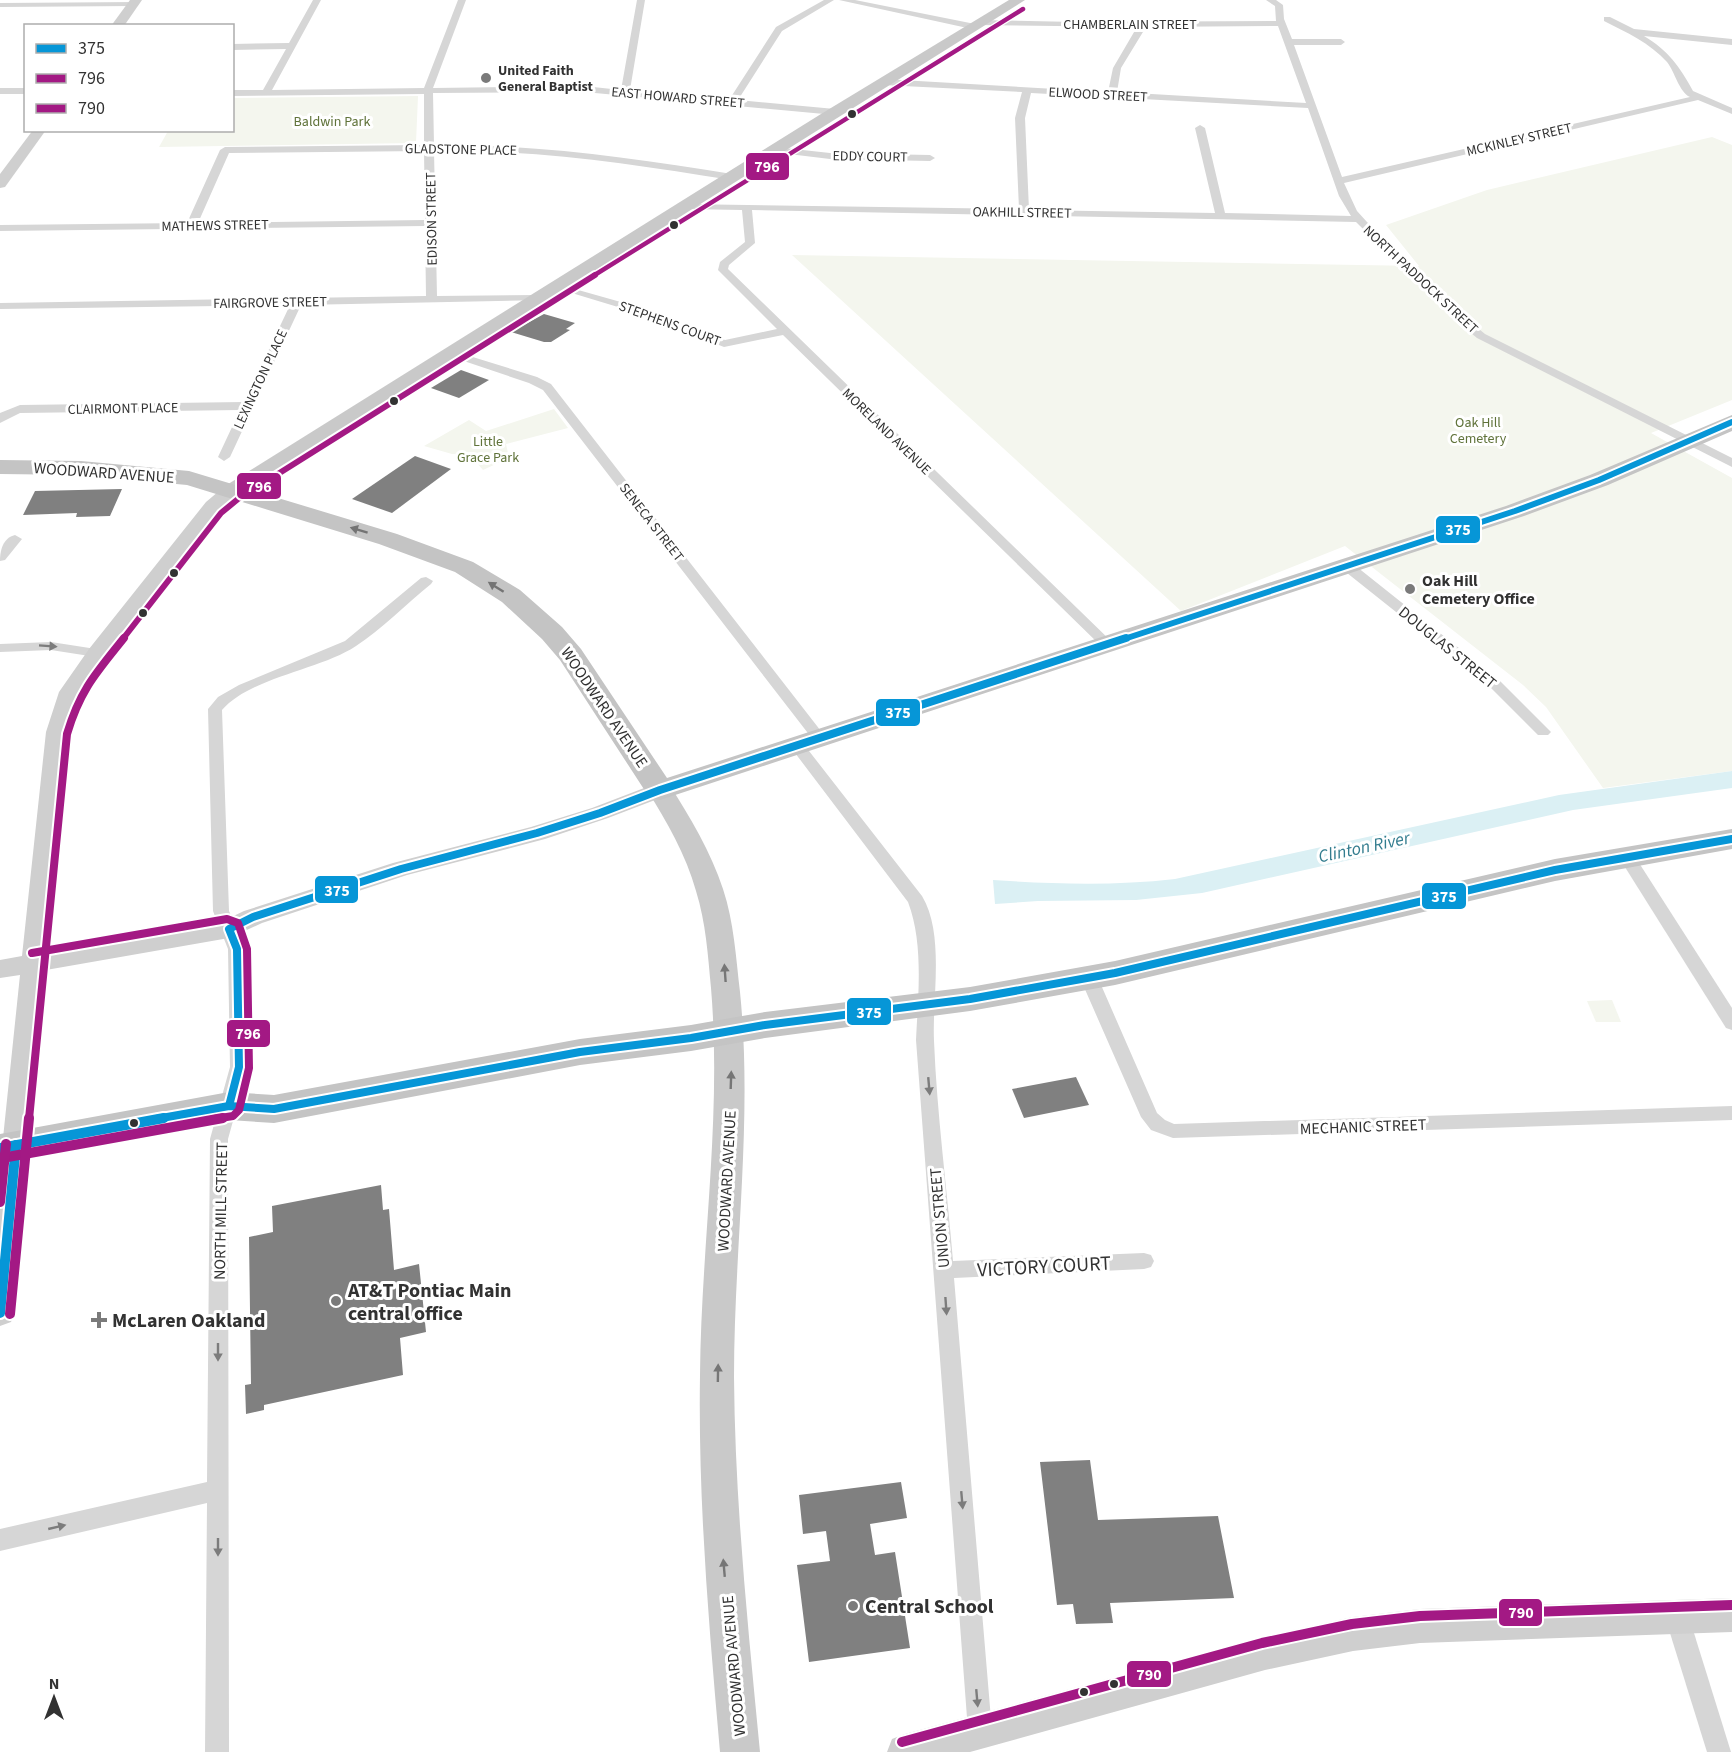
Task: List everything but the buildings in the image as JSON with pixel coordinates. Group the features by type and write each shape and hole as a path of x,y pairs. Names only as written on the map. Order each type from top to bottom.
{"highway":[{"path":"660,790 1543,501 1689,442 1732,422"},
{"name":"WOODWARD AVENUE","path":"0,467 81,468 189,478 388,539 464,567 511,596 552,633 571,655 660,790"},
{"path":"8,1147 229,1106 274,1109 580,1052 926,1005 1089,978 1519,878 1626,856 1732,839"}],"main road":[{"path":"232,490 883,82 1018,0"},
{"name":"WOODWARD AVENUE","path":"660,790 692,845 710,892 723,955 731,1060 728,1181 720,1279 717,1422 719,1499 740,1752"}],"street":[{"path":"266,92 317,0"},
{"name":"EDISON STREET","path":"432,299 428,86 462,0"},
{"path":"625,92 641,0"},
{"path":"732,102 779,29 830,0"},
{"name":"CHAMBERLAIN STREET","path":"843,0 975,25 1282,23"},
{"name":"NORTH PADDOCK STREET","path":"1270,0 1280,3 1278,11 1339,181 1347,203 1358,219 1478,334 1515,355 1732,463"},
{"path":"0,5 135,2"},
{"path":"118,24 135,2"},
{"path":"1607,19 1633,32 1668,58 1679,72 1688,92 1732,111"},
{"path":"1112,95 1117,68 1143,24"},
{"path":"1633,32 1732,42"},
{"path":"1289,42 1341,42"},
{"path":"234,46 291,46"},
{"name":"ELWOOD STREET","path":"883,82 1313,106"},
{"name":"EAST HOWARD STREET","path":"234,93 574,89 835,112"},
{"path":"1024,212 1020,118 1027,90"},
{"path":"0,91 24,91"},
{"name":"MCKINLEY STREET","path":"1339,181 1700,97"},
{"path":"1200,128 1221,216"},
{"path":"0,184 39,132"},
{"name":"GLADSTONE PLACE","path":"191,226 225,150 499,148 651,164 732,177"},
{"name":"EDDY COURT","path":"775,150 830,156 930,158"},
{"name":"OAKHILL STREET","path":"686,206 1358,219"},
{"name":"MORELAND AVENUE","path":"747,207 750,243 724,264 722,269 1107,644"},
{"name":"MATHEWS STREET","path":"0,228 431,223"},
{"name":"STEPHENS COURT","path":"557,287 645,312 724,344 785,331"},
{"name":"FAIRGROVE STREET","path":"0,306 539,298"},
{"name":"LEXINGTON PLACE","path":"224,456 297,302"},
{"name":"SENECA STREET","path":"450,353 533,380 547,387 808,742"},
{"name":"CLAIRMONT PLACE","path":"0,419 9,412 20,410 248,406"},
{"path":"0,1313 8,1147 34,963 57,732 70,692 96,653 201,521 217,502 232,490"},
{"path":"0,557 15,540"},
{"name":"DOUGLAS STREET","path":"1347,566 1494,683 1543,732"},
{"name":"NORTH MILL STREET","path":"218,1752 219,1139 239,1067 237,949 221,911 214,716 218,705 244,688 350,644 426,581"},
{"path":"0,648 51,645 96,653"},
{"name":"UNION STREET","path":"808,742 919,905 927,982 925,1040 980,1731"},
{"path":"0,969 229,929 253,917 391,872 537,833 600,813 660,790"},
{"path":"1626,856 1732,1023"},
{"name":"MECHANIC STREET","path":"1089,978 1150,1117 1158,1125 1173,1131 1732,1113"},
{"name":"VICTORY COURT","path":"944,1270 1001,1269 1144,1260"},
{"path":"0,1540 218,1490"},
{"path":"905,1752 1266,1653 1353,1634 1420,1626 1732,1615"},
{"path":"1677,1617 1719,1752"}],"green space":[{"name":"Baldwin Park","path":"418,96 416,143 159,147 167,132 234,132 234,98"},
{"name":"Oak Hill Cemetery","path":"1712,137 1732,145 1732,400 1651,433 1732,478 1732,771 1603,788 1546,707 1523,685 1345,546 1181,611 792,255 1419,266 1386,225 1487,190"},
{"name":"Little Grace Park","path":"554,409 568,428 506,444 509,458 483,470 469,454 452,454 424,446 469,420 486,431"},
{"path":"1612,1000 1621,1022 1596,1022 1587,1001"}],"water":[{"name":"Clinton River","path":"1732,771 1732,788 1573,810 1202,893 1136,900 995,904 993,880 1084,884 1175,879 1559,795"}],"transit line":[{"name":"796","path":"10,1314 67,734 75,707 84,689 221,513 238,499 832,126 1023,9"},
{"name":"375","path":"229,1106 239,1067 237,949 229,929 253,917 401,869 537,833 600,813 660,790 1515,511 1599,480 1732,422"},
{"name":"375","path":"0,1148 229,1106 274,1109 580,1052 691,1038 765,1025 970,999 1115,973 1555,870 1732,839"},
{"name":"796","path":"2,1158 233,1116 239,1110 249,1068 247,949 238,923 227,919 32,953"},
{"name":"790","path":"0,1202 6,1144"},
{"name":"375","path":"0,1313 16,1145"},
{"name":"790","path":"902,1742 1262,1643 1352,1624 1420,1616 1732,1605"}],"place":[{"name":"United Faith General Baptist","path":"486,78"},
{"name":"Oak Hill Cemetery Office","path":"1410,589"},
{"name":"AT&T Pontiac Main central office","path":"336,1301"},
{"name":"McLaren Oakland","path":"99,1320"},
{"name":"Central School","path":"853,1606"}]}
